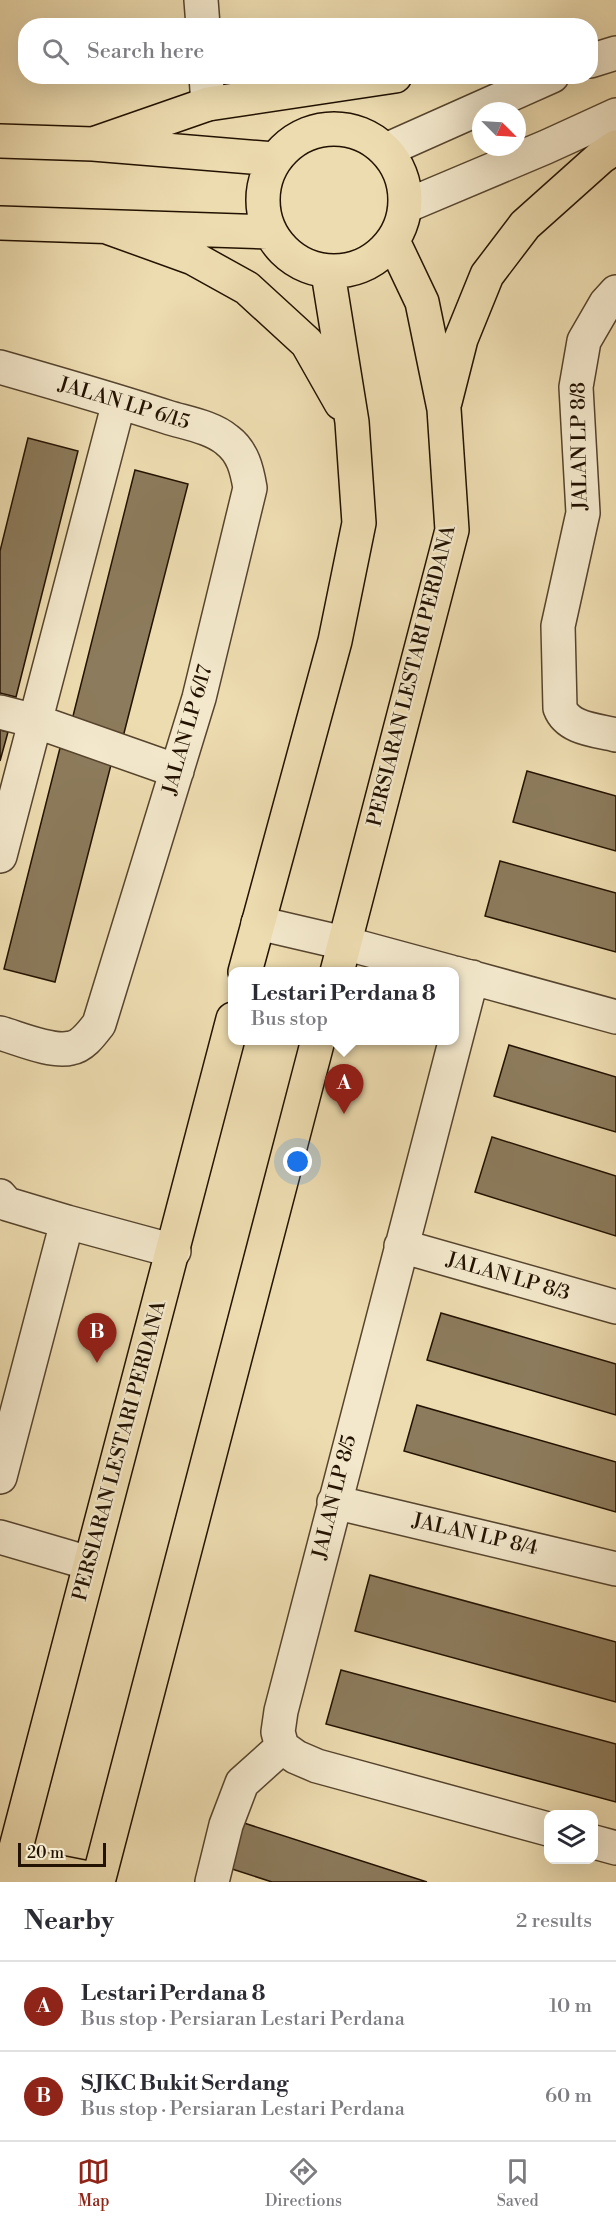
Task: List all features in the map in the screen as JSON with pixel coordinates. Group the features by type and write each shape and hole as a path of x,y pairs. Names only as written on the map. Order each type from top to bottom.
{"main road":[{"path":"93,144 207,90 288,84"},
{"path":"328,127 360,132 386,150 402,175 406,206 393,241 365,266 328,273 292,260 268,232 261,195 274,159 297,137 328,127"},
{"path":"0,141 93,144 274,159"},
{"path":"444,409 461,339 487,275 525,225 601,157 616,147"},
{"path":"0,223 268,232"},
{"path":"106,227 193,258 247,288 307,343 352,422"},
{"name":"PERSIARAN LESTARI PERDANA","path":"340,957 452,530 444,409 422,302 393,241"},
{"path":"246,967 335,641 359,523 352,422 328,273"},
{"name":"PERSIARAN LESTARI PERDANA","path":"9,1873 228,1039"},
{"path":"9,1873 98,1881 317,1045"}],"street":[{"path":"201,0 202,18"},
{"path":"598,59 616,53"},
{"path":"386,150 534,84"},
{"path":"406,206 616,115"},
{"name":"JALAN LP 8/8","path":"616,292 606,303 584,341 576,387 583,513 558,626 560,708 563,715 574,724 616,735"},
{"name":"JALAN LP 6/15","path":"0,368 120,402 212,432 227,440 240,454"},
{"path":"0,856 120,402"},
{"name":"JALAN LP 6/17","path":"0,1033 48,1047 71,1048 88,1038 99,1024 199,698 250,489 247,470 240,454"},
{"path":"0,712 34,721 177,771"},
{"path":"258,922 340,957 410,967"},
{"path":"459,974 616,1017"},
{"name":"JALAN LP 8/5","path":"282,1747 278,1732 281,1712 401,1246 444,1045"},
{"path":"2,1209 67,1222 174,1251"},
{"path":"0,1477 67,1222"},
{"name":"JALAN LP 8/3","path":"401,1246 616,1307"},
{"name":"JALAN LP 8/4","path":"334,1502 616,1569"},
{"path":"0,1537 89,1563"},
{"path":"213,1882 226,1825 242,1783 282,1747 296,1757 317,1766 544,1828"},
{"path":"598,1843 616,1848"}],"building":[{"path":"28,438 78,451 16,697 0,693 0,551"},
{"path":"135,470 188,484 123,737 71,724"},
{"path":"0,730 8,732 0,761"},
{"path":"60,748 112,761 55,982 4,969"},
{"path":"527,771 616,796 616,851 513,822"},
{"path":"500,861 616,893 616,952 485,916"},
{"path":"509,1045 616,1077 616,1132 494,1096"},
{"path":"492,1137 616,1176 616,1236 475,1192"},
{"path":"441,1313 616,1364 616,1415 427,1360"},
{"path":"417,1405 616,1462 616,1512 404,1451"},
{"path":"370,1575 616,1642 616,1702 355,1631"},
{"path":"341,1670 616,1744 616,1802 326,1724"},
{"path":"244,1823 427,1882 272,1882 229,1868"}],"place":[{"name":"Lestari Perdana 8","path":"344,1114"},
{"name":"SJKC Bukit Serdang","path":"97,1363"}]}
